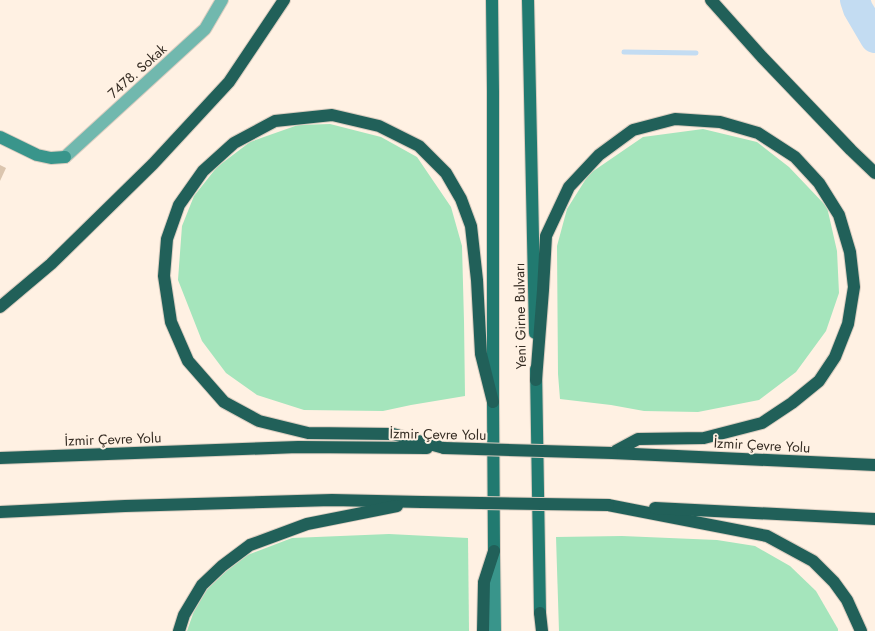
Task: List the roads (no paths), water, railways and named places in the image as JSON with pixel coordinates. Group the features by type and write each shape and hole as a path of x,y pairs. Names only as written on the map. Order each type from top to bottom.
{"highway":[{"path":"0,307 51,264 153,164 224,88 284,0"},
{"path":"711,0 762,57 875,173"},
{"path":"444,448 393,434 308,433 259,421 224,402 188,361 171,322 164,276 167,239 179,205 203,171 234,143 275,121 332,115 379,126 419,146 446,173 461,199 470,226 477,280 481,354 493,402"},
{"path":"536,380 546,236 568,187 599,155 633,130 675,118 720,122 758,133 795,157 819,183 839,214 850,252 854,287 848,324 835,357 819,382 792,403 762,423 704,438 638,439 612,453"},
{"name":"İzmir Çevre Yolu","path":"0,458 298,447 444,448 612,453 874,465"},
{"path":"0,512 133,505 332,500 608,505 875,519"},
{"path":"179,631 184,615 202,585 222,566 250,545 307,524 422,502"},
{"path":"608,505 767,536 813,561 834,582 847,600 861,631"},
{"path":"483,631 484,582 494,551"},
{"path":"540,613 541,631"}],"main road":[{"name":"Yeni Girne Bulvarı","path":"492,0 495,631"},
{"name":"Yeni Girne Bulvarı","path":"528,0 540,613"},
{"path":"0,136 37,155 51,158 65,157"}],"street":[{"name":"7478. Sokak","path":"65,157 205,29 222,0"}],"waterway":[{"path":"855,0 858,9 875,38"},
{"path":"624,52 696,53"}]}
